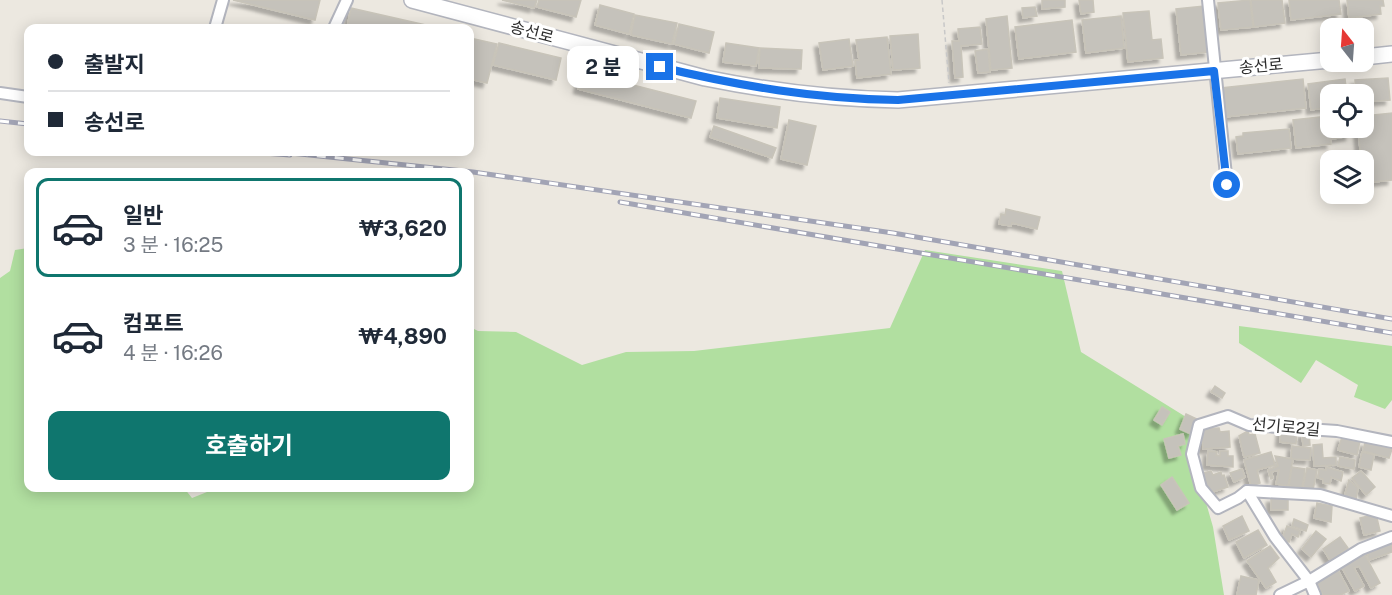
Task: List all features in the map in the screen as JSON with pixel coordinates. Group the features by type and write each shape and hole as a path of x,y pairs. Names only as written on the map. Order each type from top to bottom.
{"main road":[{"name":"송선로","path":"412,0 660,67 752,88 852,99 898,100 1320,61"},
{"path":"1374,56 1392,54"}],"street":[{"path":"216,24 224,0"},
{"path":"336,24 348,0"},
{"path":"1208,0 1227,185"},
{"path":"0,93 24,96"},
{"name":"선기로2길","path":"1247,491 1218,508 1201,488 1192,454 1199,425 1228,416 1249,425 1337,432 1392,442"},
{"path":"1247,491 1320,495 1392,516"},
{"path":"1247,491 1275,537 1309,581 1315,595"},
{"path":"1280,595 1309,581 1361,549 1392,537"}],"path":[{"path":"942,0 950,95"}],"green space":[{"path":"24,249 24,492 187,492 192,498 207,492 474,492 474,329 516,332 582,365 626,352 694,351 890,328 925,250 1062,271 1081,352 1199,425 1192,454 1213,527 1224,595 0,595 0,278 10,271 15,250"},
{"path":"1239,326 1392,346 1392,400 1385,409 1354,397 1358,385 1316,360 1301,383 1239,343"}],"building":[{"path":"233,0 320,0 315,20"},
{"path":"502,0 537,0 534,8"},
{"path":"539,0 581,0 576,17 537,7"},
{"path":"1042,0 1065,0 1065,7 1042,9"},
{"path":"1079,0 1093,0 1094,12 1081,14"},
{"path":"1250,0 1253,27 1221,30 1218,3"},
{"path":"1251,0 1282,0 1285,23 1254,27"},
{"path":"1289,0 1339,0 1341,14 1291,20"},
{"path":"1347,0 1383,0 1384,6 1380,6 1381,14 1349,18"},
{"path":"600,5 634,14 629,34 595,25"},
{"path":"1204,6 1209,52 1181,55 1176,9"},
{"path":"1035,7 1037,16 1023,18 1022,8"},
{"path":"351,8 421,24 348,24"},
{"path":"1149,11 1152,40 1161,39 1163,58 1128,62 1123,13"},
{"path":"635,15 677,23 672,44 631,35"},
{"path":"1007,16 1012,68 991,70 986,19"},
{"path":"1121,16 1124,48 1086,53 1082,20"},
{"path":"1072,20 1076,52 1019,59 1015,27"},
{"path":"679,24 714,32 709,53 674,44"},
{"path":"980,27 982,44 961,46 963,77 955,78 952,41 959,41 958,29"},
{"path":"918,34 920,68 893,70 890,36"},
{"path":"887,37 891,74 857,78 855,60 859,60 856,40"},
{"path":"474,39 497,44 487,83 474,80"},
{"path":"849,39 853,66 823,70 819,43"},
{"path":"499,43 561,58 556,80 493,65"},
{"path":"726,43 759,48 756,66 723,62"},
{"path":"760,48 802,50 801,69 759,68"},
{"path":"988,49 990,72 978,73 975,51"},
{"path":"582,72 696,101 691,118 578,89"},
{"path":"1388,78 1390,100 1374,101 1374,84 1355,84 1355,80"},
{"path":"1303,79 1306,108 1225,117 1221,88"},
{"path":"1345,79 1346,84 1320,84 1320,109 1311,110 1308,84"},
{"path":"720,98 780,107 777,128 717,118"},
{"path":"1392,113 1392,180 1374,182 1374,150 1360,150 1359,138 1374,138 1374,115"},
{"path":"1320,117 1320,138 1330,138 1331,144 1296,148 1293,120"},
{"path":"789,120 816,126 807,165 781,159"},
{"path":"714,126 776,148 772,158 710,137"},
{"path":"1289,129 1291,148 1238,154 1236,137 1243,136 1243,133"},
{"path":"1006,209 1040,217 1037,229 1012,223 1011,226 999,224 1001,214 1005,215"},
{"path":"1215,386 1225,393 1222,398 1211,392"},
{"path":"1162,407 1170,412 1162,425 1154,420"},
{"path":"1186,414 1199,420 1191,434 1180,429"},
{"path":"1219,428 1220,432 1229,431 1230,447 1203,449 1202,429"},
{"path":"1281,430 1297,432 1296,444 1280,442"},
{"path":"1248,431 1249,435 1255,434 1260,453 1244,457 1239,436"},
{"path":"1302,433 1309,433 1310,445 1303,446"},
{"path":"1183,434 1185,444 1178,446 1181,455 1169,458 1164,439"},
{"path":"1342,437 1360,441 1357,455 1338,450"},
{"path":"1365,442 1392,449 1389,458 1363,451"},
{"path":"1322,444 1323,458 1336,457 1336,465 1314,466 1313,445"},
{"path":"1292,446 1311,448 1310,460 1291,459"},
{"path":"1208,451 1217,452 1216,455 1220,456 1220,451 1228,451 1228,456 1233,456 1233,467 1207,465"},
{"path":"1271,452 1275,465 1257,470 1260,483 1251,486 1244,460"},
{"path":"1362,452 1374,455 1371,470 1359,467"},
{"path":"1275,456 1293,459 1288,486 1276,484 1279,470 1271,472 1273,478 1271,479 1268,470 1278,466"},
{"path":"1340,457 1355,460 1354,469 1338,466"},
{"path":"1292,467 1305,469 1302,488 1289,486"},
{"path":"1326,467 1343,472 1341,481 1331,477 1330,484 1323,483 1323,479 1318,478 1319,469 1326,470"},
{"path":"1307,468 1317,470 1313,490 1303,488"},
{"path":"1242,469 1245,477 1234,482 1230,473"},
{"path":"1211,471 1213,475 1221,472 1228,487 1209,493 1203,473"},
{"path":"1361,471 1375,487 1366,495 1352,478"},
{"path":"1172,477 1189,503 1177,510 1161,485"},
{"path":"1349,480 1358,488 1356,500 1344,498"},
{"path":"1271,498 1288,498 1288,510 1271,510"},
{"path":"1317,503 1332,506 1331,522 1314,518"},
{"path":"1376,514 1380,531 1364,535 1360,518"},
{"path":"1242,516 1249,531 1229,540 1223,526"},
{"path":"1294,519 1308,525 1306,531 1292,526"},
{"path":"1287,526 1300,531 1298,537 1292,534 1289,542 1282,539"},
{"path":"1258,530 1267,545 1244,558 1236,542"},
{"path":"1316,531 1326,539 1311,557 1302,549"},
{"path":"1340,537 1348,548 1330,560 1323,549"},
{"path":"1391,540 1392,552 1369,560 1366,548"},
{"path":"1270,546 1279,558 1268,568 1276,582 1266,588 1247,561"},
{"path":"1364,553 1380,583 1371,588 1359,566 1354,568 1364,586 1355,591 1341,566"},
{"path":"1337,568 1349,591 1340,595 1323,595 1315,579"},
{"path":"1241,576 1259,580 1256,595 1237,595"}],"railway":[{"path":"0,121 24,124"},
{"path":"319,156 435,168"},
{"path":"474,172 893,233 1392,319"},
{"path":"620,202 1392,333"}],"route":[{"path":"660,67 752,88 803,95 898,100 1214,71 1227,185"}]}
